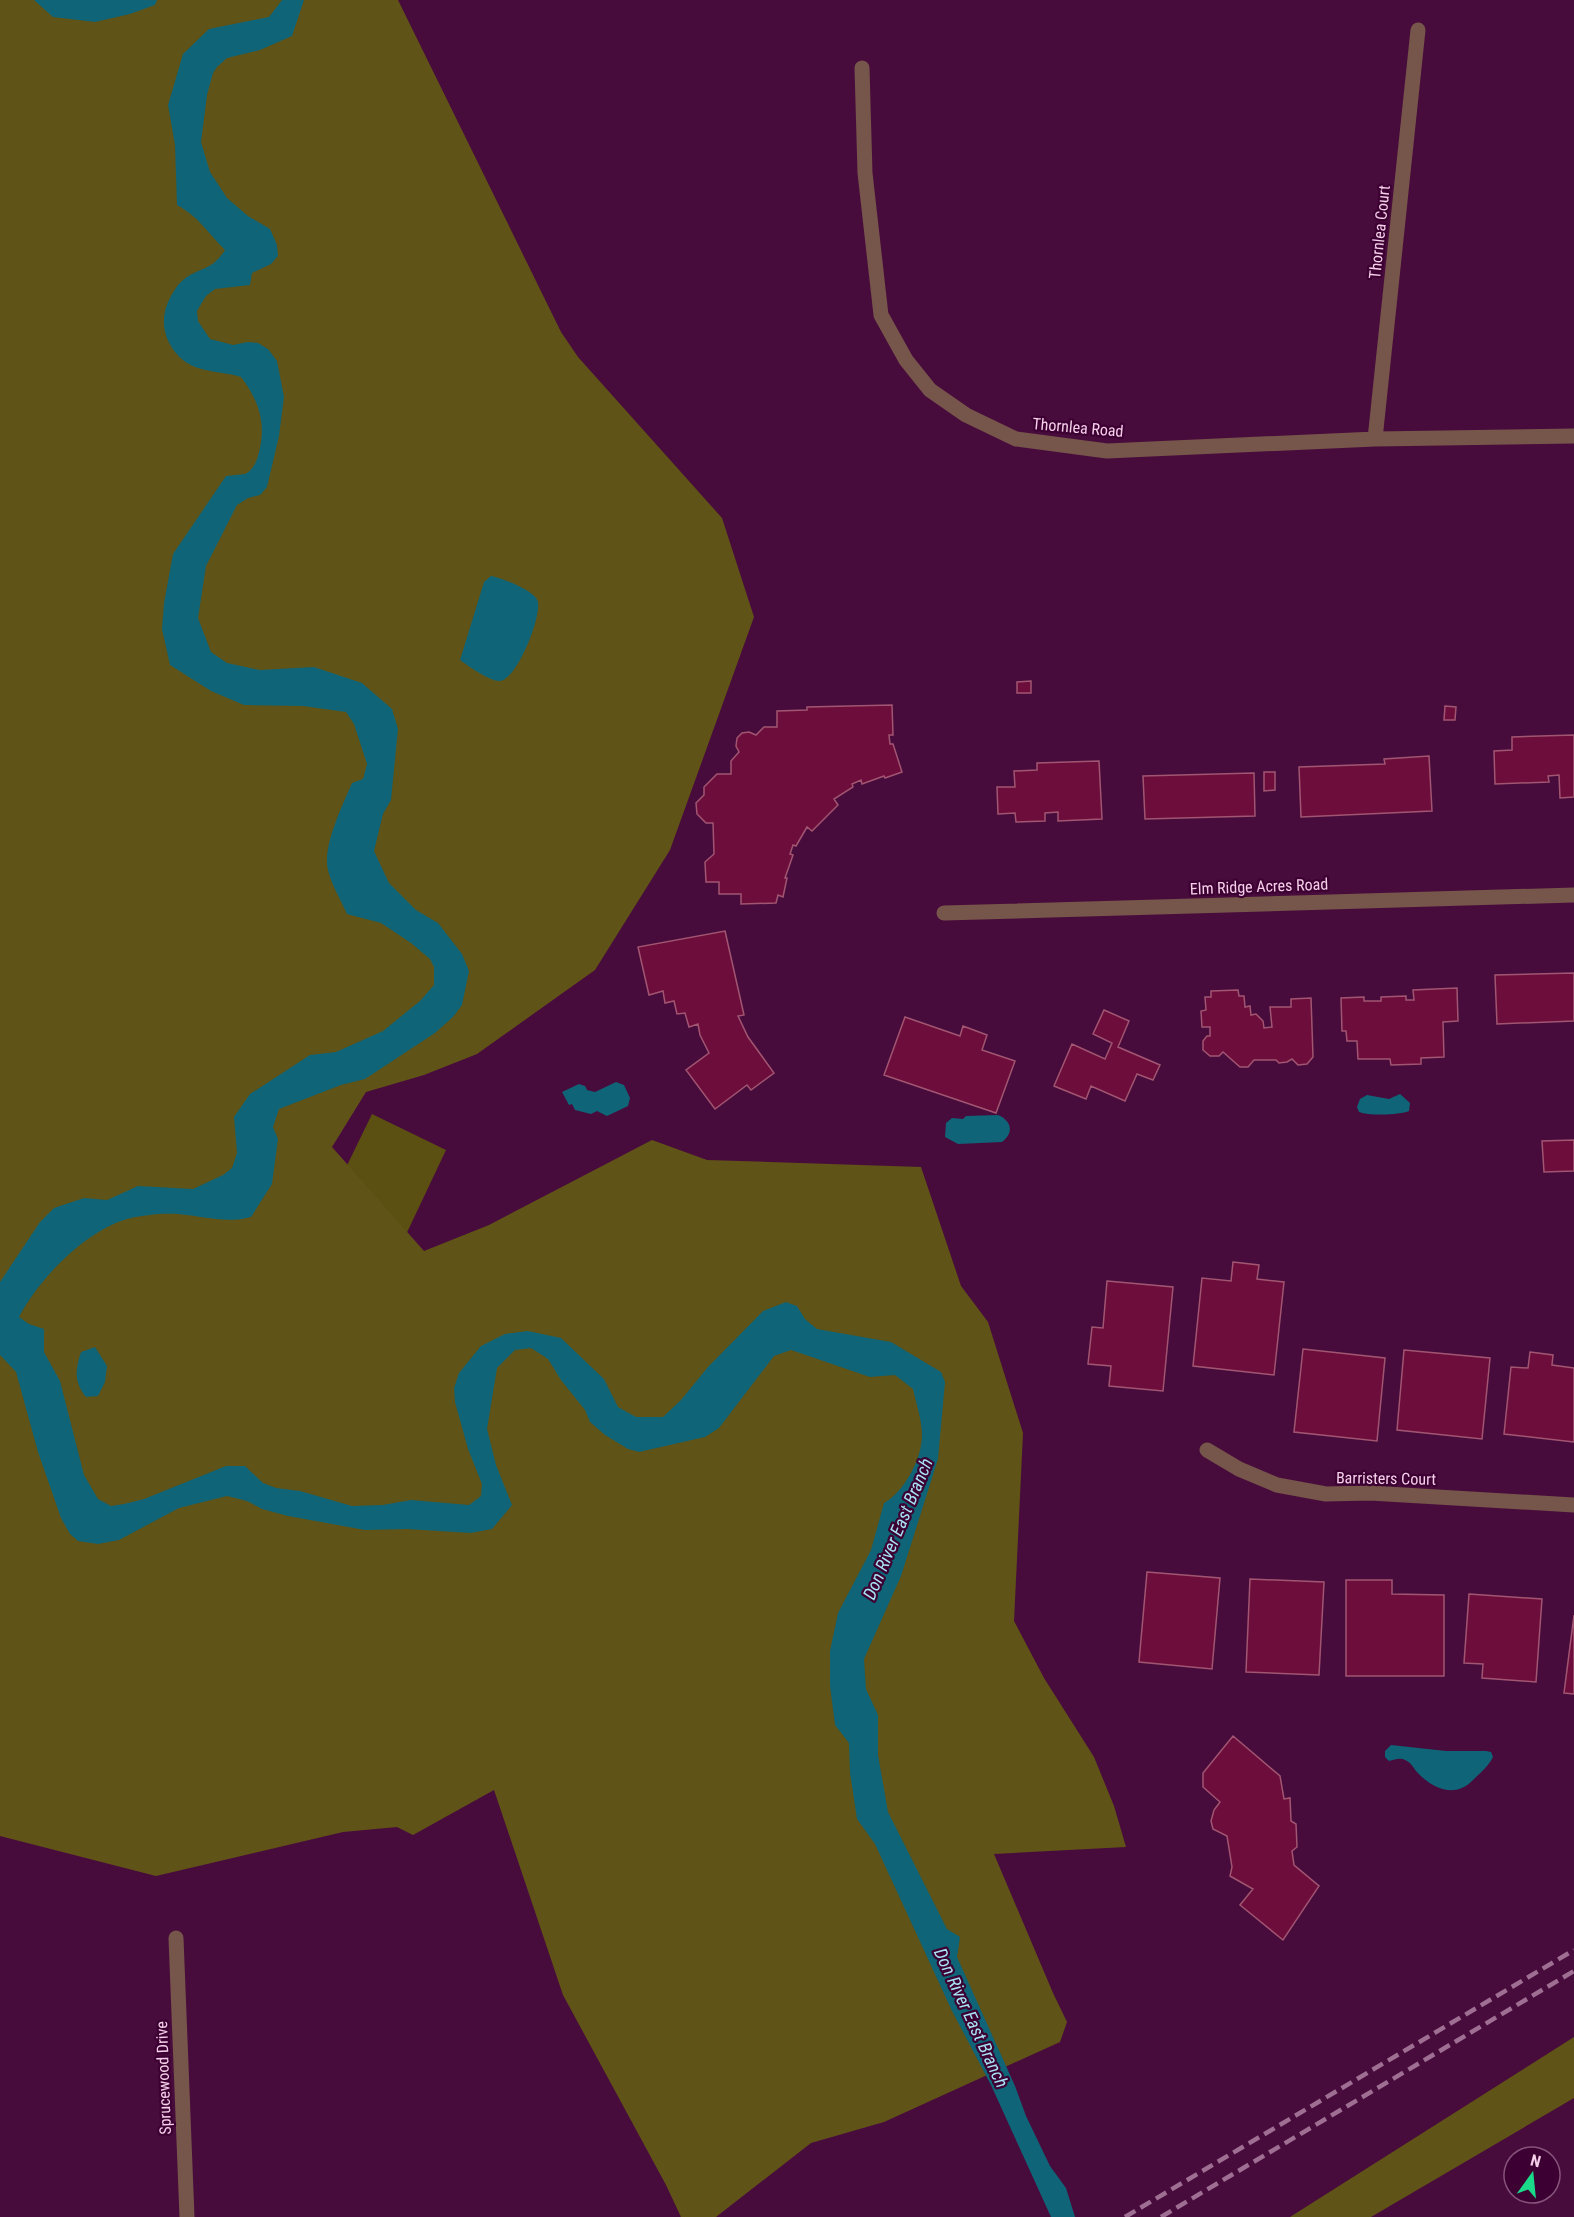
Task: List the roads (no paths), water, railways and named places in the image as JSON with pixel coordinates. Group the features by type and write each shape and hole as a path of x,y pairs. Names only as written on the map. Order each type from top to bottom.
{"street":[{"name":"Thornlea Court","path":"1376,439 1418,30"},
{"name":"Thornlea Road","path":"862,68 865,173 881,315 906,360 930,390 966,415 1016,439 1096,450 1376,439 1574,435"},
{"name":"Elm Ridge Acres Road","path":"944,913 1574,895"},
{"name":"Barristers Court","path":"1207,1450 1239,1469 1277,1485 1326,1494 1370,1492 1574,1505"},
{"name":"Sprucewood Drive","path":"176,1938 187,2217"}],"water":[{"path":"34,0 157,0 155,5 130,14 95,22 53,17"},
{"name":"Don River East Branch","path":"282,0 304,0 292,36 260,50 227,58 213,73 207,95 201,142 210,172 227,198 248,216 270,229 277,245 278,256 271,264 252,273 250,285 215,289 206,296 197,311 198,321 210,339 233,345 258,343 268,349 277,361 284,397 279,436 267,487 260,495 248,498 237,505 206,566 198,618 211,652 227,663 260,670 314,667 362,683 392,709 398,729 391,800 383,814 374,851 389,883 416,910 438,923 462,954 469,971 462,1005 453,1017 435,1033 365,1079 341,1085 279,1109 273,1127 278,1139 272,1184 251,1217 224,1220 159,1214 127,1219 111,1225 95,1234 64,1259 38,1287 19,1317 29,1324 44,1329 44,1352 60,1381 84,1475 98,1499 111,1506 144,1499 226,1466 245,1466 263,1483 276,1488 300,1491 352,1506 383,1505 411,1500 469,1505 481,1496 482,1484 468,1449 455,1402 454,1388 459,1373 481,1346 505,1334 528,1331 561,1338 604,1379 618,1407 636,1417 663,1417 763,1311 786,1302 797,1306 805,1319 817,1329 891,1342 941,1372 945,1382 938,1459 901,1576 864,1659 866,1689 878,1715 878,1755 888,1812 947,1929 960,1937 957,1957 1015,2086 1026,2116 1050,2166 1066,2188 1075,2217 1051,2217 991,2085 952,2011 875,1844 857,1819 850,1773 849,1743 835,1725 830,1686 830,1651 838,1613 871,1550 884,1503 905,1483 919,1454 922,1429 913,1389 895,1375 870,1377 791,1350 774,1356 719,1428 705,1437 639,1452 628,1449 605,1435 590,1422 585,1410 561,1380 548,1359 531,1348 515,1350 497,1368 487,1429 496,1465 512,1505 492,1529 471,1533 407,1529 365,1530 288,1516 227,1496 179,1508 119,1540 98,1544 78,1541 70,1534 61,1518 38,1452 16,1372 0,1355 0,1282 40,1222 54,1208 84,1198 107,1200 138,1186 193,1189 223,1175 232,1168 237,1153 234,1117 250,1094 310,1055 336,1052 383,1031 420,1001 434,985 434,967 430,959 381,923 347,914 329,875 328,850 334,826 352,783 363,779 367,764 354,724 346,712 303,706 244,705 211,691 170,665 162,629 173,554 226,476 245,474 252,469 258,456 262,435 262,424 257,405 241,377 204,370 191,365 177,354 167,339 165,313 167,304 177,286 188,276 209,266 225,250 197,220 177,205 175,145 168,105 183,54 209,29 269,17"},
{"path":"491,576 525,589 538,602 536,621 527,647 514,670 507,678 500,681 485,676 460,660 484,582"},
{"path":"616,1082 624,1085 630,1098 628,1106 607,1116 597,1111 591,1114 575,1110 572,1104 569,1105 562,1092 579,1084 595,1092"},
{"path":"1400,1094 1410,1103 1409,1111 1370,1114 1359,1112 1357,1107 1360,1099 1367,1095 1389,1099"},
{"path":"998,1115 1006,1120 1010,1127 1006,1139 1002,1142 958,1144 945,1137 946,1123 952,1118"},
{"path":"95,1347 107,1366 105,1382 98,1396 86,1397 79,1386 78,1365 81,1352"},
{"path":"1391,1745 1446,1751 1486,1751 1491,1752 1493,1757 1472,1781 1458,1789 1450,1790 1429,1782 1405,1760 1389,1761 1385,1757 1385,1751"}],"railway":[{"path":"1125,2217 1574,1950"},
{"path":"1161,2217 1574,1971"}]}
